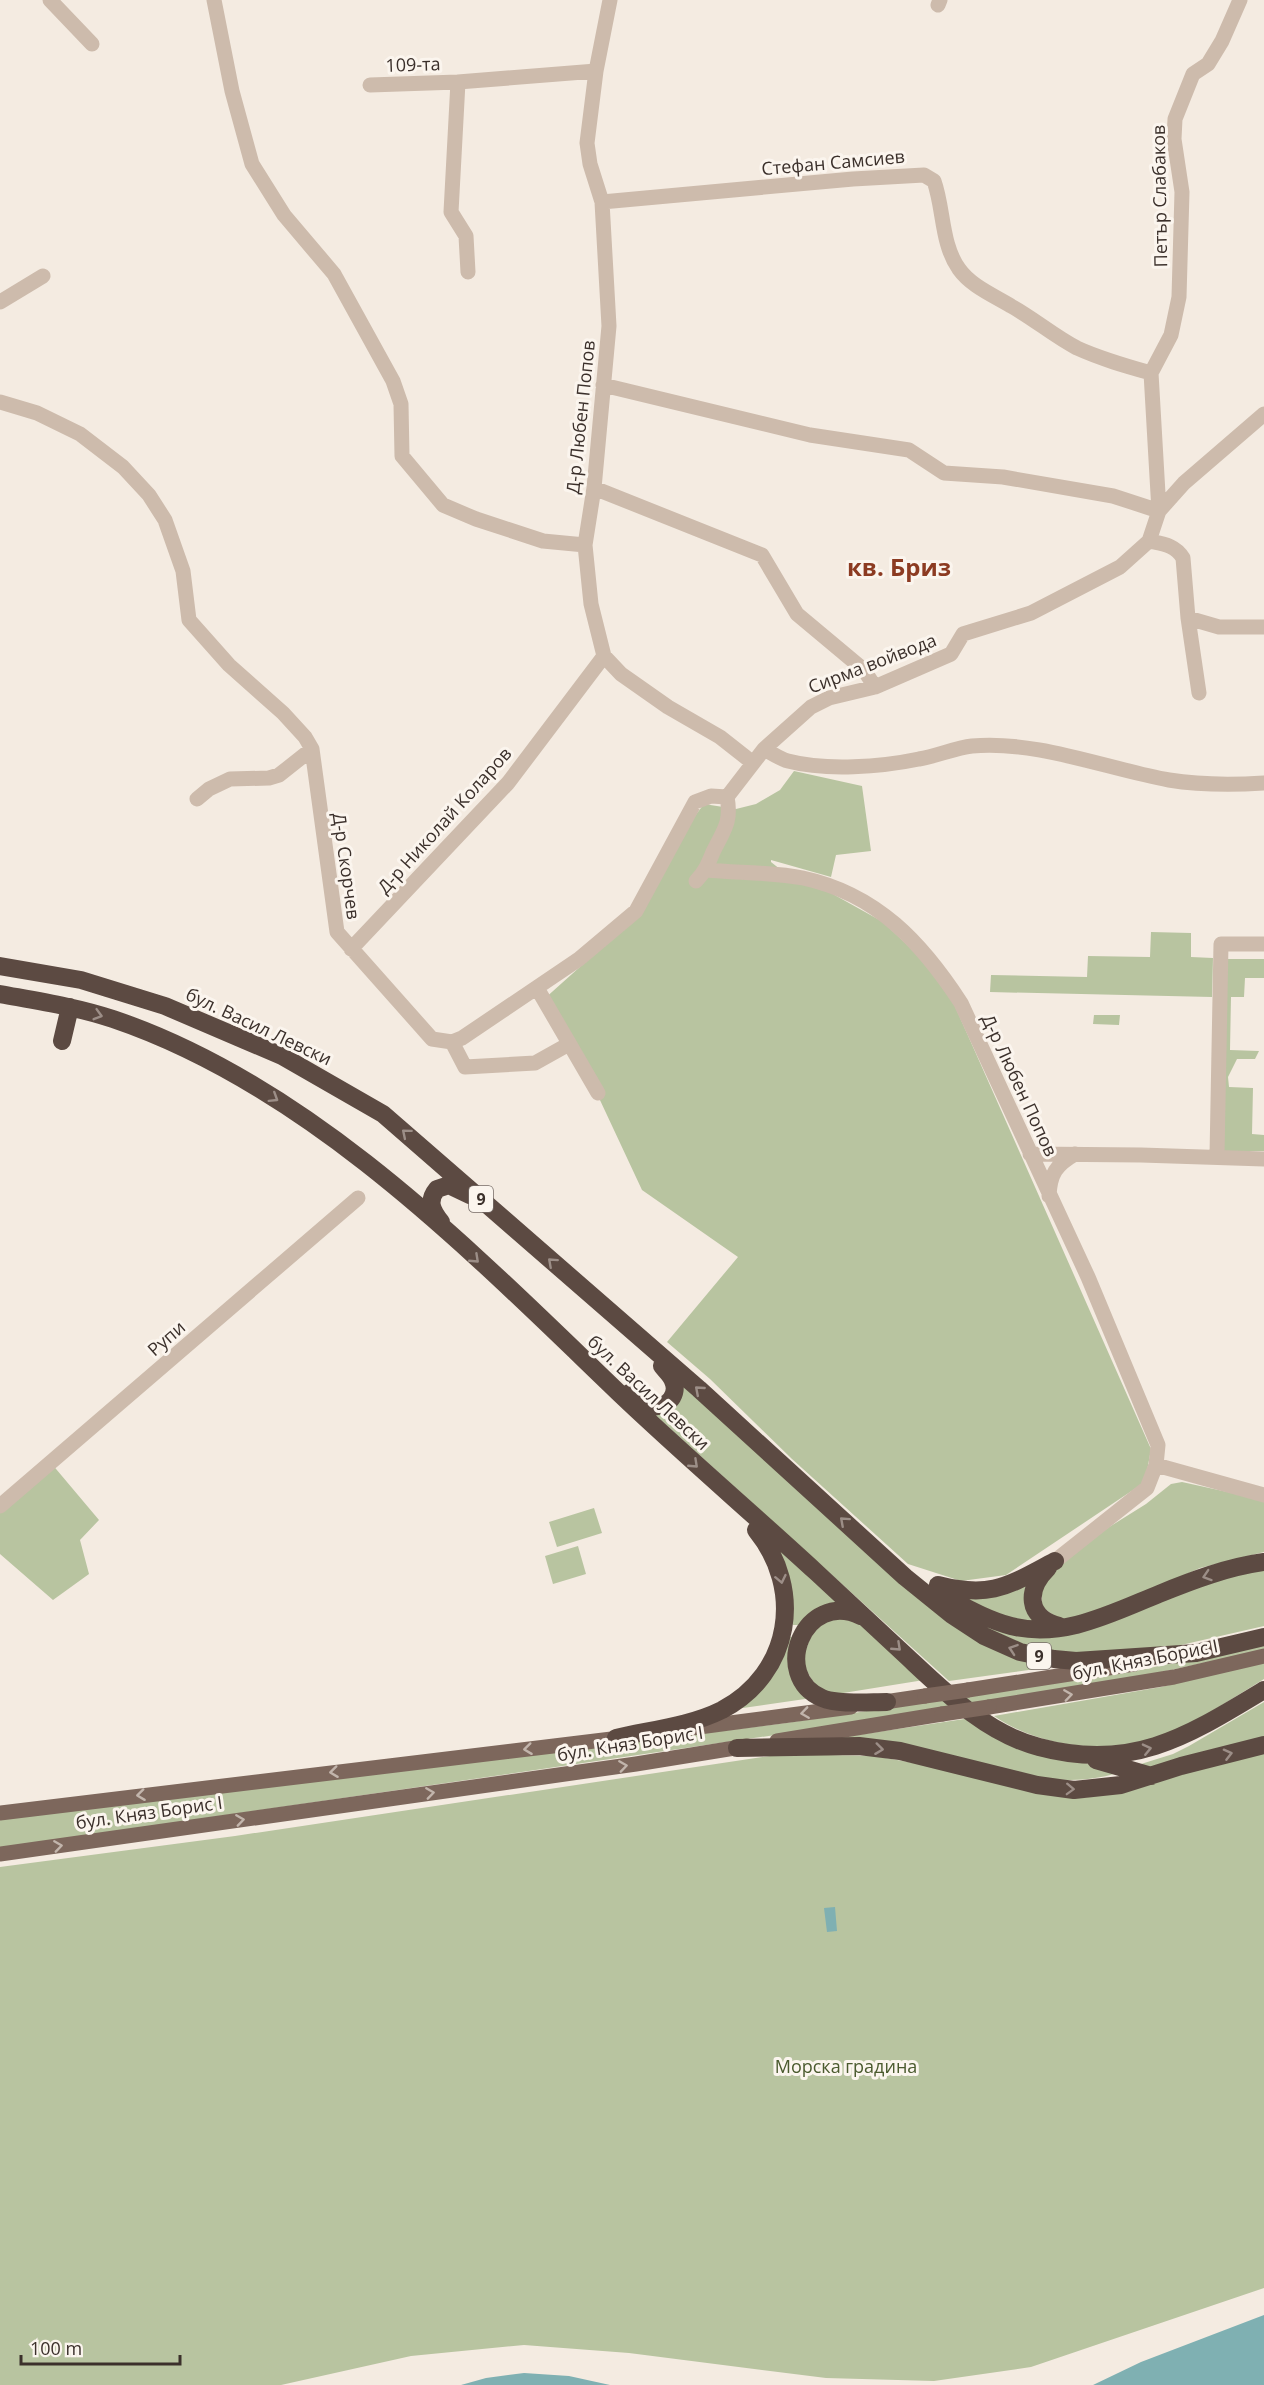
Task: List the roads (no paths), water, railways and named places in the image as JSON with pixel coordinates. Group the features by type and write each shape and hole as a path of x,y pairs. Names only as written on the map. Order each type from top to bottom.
{"highway":[{"name":"бул. Васил Левски","path":"0,966 82,975 165,1006 252,1042 319,1075 383,1114 699,1389 905,1577 979,1633 1008,1648 1065,1661 1196,1653"},
{"name":"бул. Васил Левски","path":"0,994 70,1007 114,1020 229,1071 309,1120 346,1147 458,1242 729,1495 932,1679 982,1720 1019,1741 1040,1748 1068,1753 1115,1754 1159,1746 1187,1735 1264,1690"},
{"path":"62,1041 70,1007"},
{"path":"458,1242 432,1209 432,1194 437,1189 449,1185 483,1201"},
{"path":"602,1377 651,1405 663,1406 669,1402 675,1391 673,1380 638,1338"},
{"path":"616,1738 697,1720 721,1710 742,1697 761,1678 779,1646 784,1624 785,1599 778,1564 768,1544 729,1495"},
{"path":"887,1560 935,1585 976,1592 1009,1585 1055,1561"},
{"path":"1055,1561 1036,1581 1032,1599 1041,1618 1064,1627"},
{"path":"905,1577 998,1622 1023,1628 1064,1627 1100,1618 1208,1575 1264,1562"},
{"path":"865,1618 853,1612 839,1611 825,1614 814,1620 802,1633 798,1644 798,1668 804,1682 821,1698 834,1701 886,1702"},
{"name":"бул. Княз Борис I","path":"1196,1653 1264,1637"},
{"path":"737,1748 859,1746 900,1751 1056,1789 1105,1788 1264,1745"},
{"path":"1068,1753 1151,1776"}],"main road":[{"name":"бул. Княз Борис I","path":"0,1813 616,1738 886,1702 1196,1653"},
{"name":"бул. Княз Борис I","path":"0,1854 737,1748 1174,1677 1264,1656"}],"street":[{"path":"50,0 92,44"},
{"path":"214,0 232,91 252,164 284,215 334,274 393,381 401,404 402,456 443,505 476,519 543,541 585,545"},
{"name":"Д-р Любен Попов","path":"604,656 591,604 585,545 603,406 609,326 602,202 590,164 587,143 596,70 610,0"},
{"name":"Петър Слабаков","path":"1159,511 1151,373 1170,335 1179,297 1182,192 1174,139 1175,119 1193,74 1208,64 1222,41 1240,0"},
{"name":"109-та","path":"370,85 458,82 596,70"},
{"path":"458,82 451,212 466,236 468,272"},
{"name":"Стефан Самсиев","path":"602,202 863,178 924,175 934,181 948,248 959,270 983,290 1075,347 1112,362 1151,373"},
{"path":"0,302 43,276"},
{"path":"603,385 810,435 909,450 944,473 1003,477 1113,496 1159,511"},
{"name":"Д-р Скорчев","path":"0,402 37,413 80,434 123,467 148,495 165,520 183,571 189,620 229,665 283,713 305,737 312,749 337,932 432,1039 452,1042"},
{"name":"Сирма войвода","path":"727,797 764,748 819,702 875,687 951,654 963,634 1031,613 1120,567 1149,540 1159,511 1184,483 1264,414"},
{"path":"594,488 762,555 797,614 864,670 875,687"},
{"path":"1149,540 1178,550 1183,558 1198,693"},
{"path":"1188,618 1219,627 1264,627"},
{"path":"604,656 621,674 668,707 720,737 753,763"},
{"name":"Д-р Николай Коларов","path":"351,949 508,783 604,656"},
{"path":"764,748 787,761 814,765 868,766 919,759 972,746 1011,747 1040,751 1170,780 1216,785 1264,783"},
{"path":"197,799 209,789 230,779 269,778 279,775 312,749"},
{"path":"569,1044 535,1063 465,1067 452,1042 462,1038 579,959 636,911 695,802 711,796 727,797"},
{"name":"Д-р Любен Попов","path":"727,797 729,810 726,830 701,876 776,875 826,884 860,900 897,924 924,951 961,1003 1106,1319 1158,1445 1156,1465"},
{"path":"1217,1156 1221,944 1264,944"},
{"path":"537,988 598,1093"},
{"path":"1030,1154 1217,1156 1264,1159"},
{"path":"1049,1196 1050,1178 1062,1161 1075,1154"},
{"name":"Рупи","path":"0,1506 358,1198"},
{"path":"1055,1561 1140,1494 1146,1488 1156,1465 1264,1495"}],"water":[{"path":"835,1907 837,1931 827,1932 824,1908"},
{"path":"1264,2315 1264,2385 1093,2385 1141,2362"},
{"path":"524,2373 569,2376 610,2385 461,2385 486,2378"}],"district":[{"name":"кв. Бриз","path":"899,566"}],"park label":[{"name":"Морска градина","path":"846,2066"}]}
